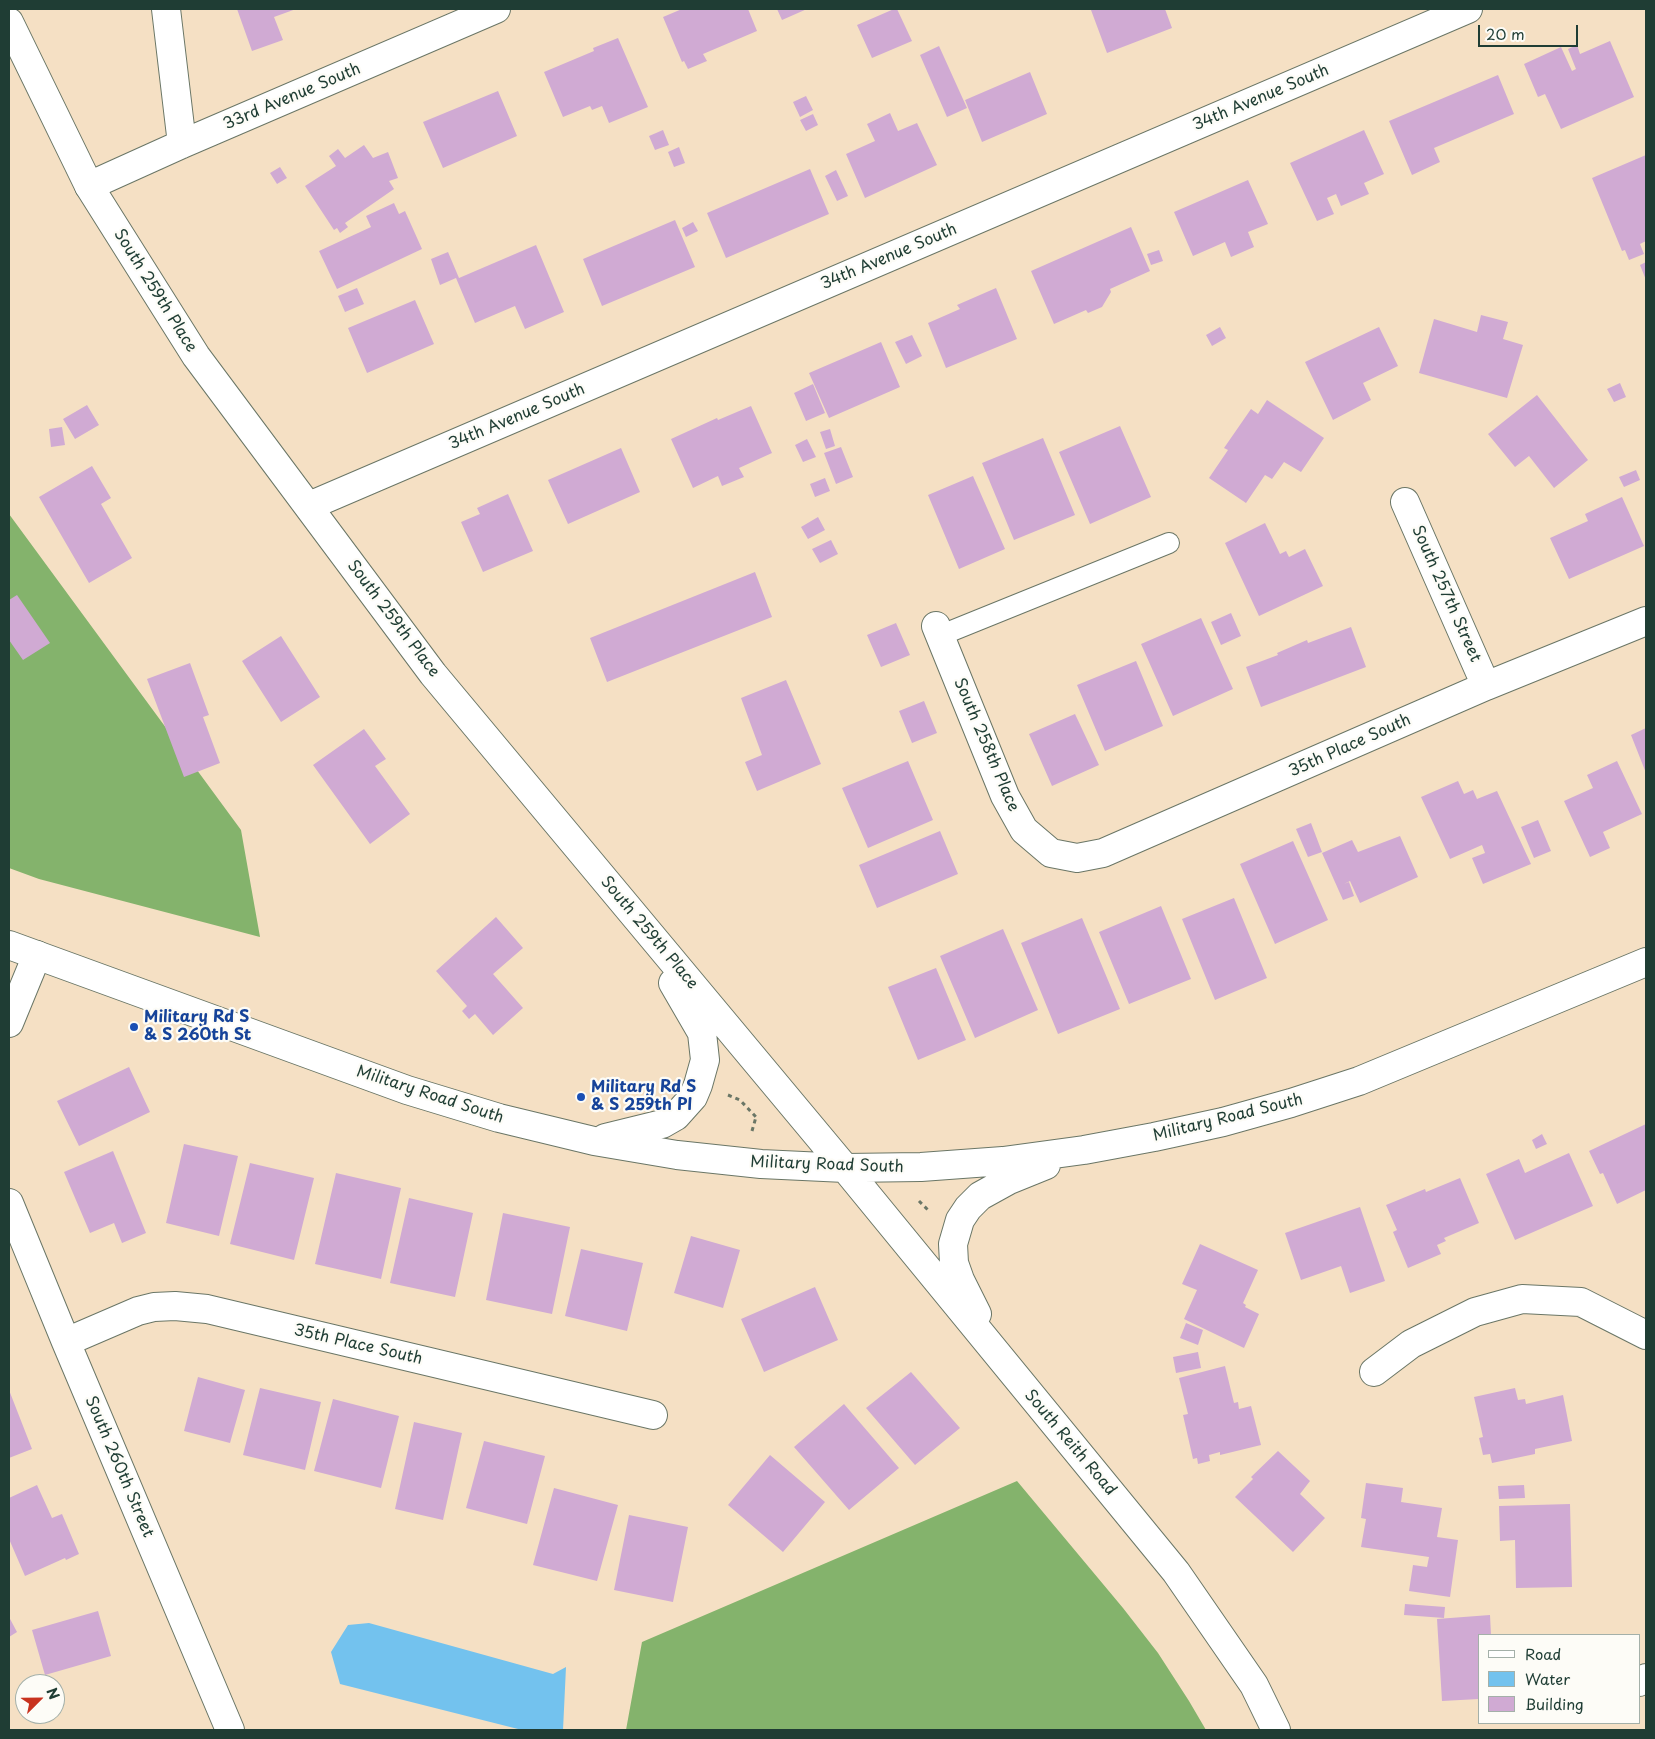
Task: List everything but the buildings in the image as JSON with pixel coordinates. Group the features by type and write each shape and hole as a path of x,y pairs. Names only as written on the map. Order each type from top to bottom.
{"street":[{"path":"166,9 182,144"},
{"name":"33rd Avenue South","path":"88,186 496,9"},
{"name":"34th Avenue South","path":"309,506 1468,9"},
{"name":"South 259th Place","path":"9,22 88,186 196,356 433,674 845,1168"},
{"name":"South 257th Street","path":"1405,502 1486,686"},
{"name":"35th Place South","path":"1051,853 1077,858 1103,853 1486,686 1646,621"},
{"name":"South 258th Place","path":"937,631 1005,796 1024,830 1051,853"},
{"path":"594,1141 662,1124 676,1116 693,1097 705,1060 702,1033 687,1004 621,899"},
{"name":"Military Road South","path":"9,945 407,1090 500,1118 594,1141 677,1155 761,1164 845,1168 922,1167 1003,1161 1084,1150 1223,1122 1350,1084 1646,962"},
{"path":"9,1023 37,955"},
{"path":"998,1356 960,1280 954,1263 953,1244 960,1220 968,1208 980,1196 1009,1180 1084,1150"},
{"name":"South Reith Road","path":"845,1168 1176,1572 1254,1685 1276,1730"},
{"name":"South 260th Street","path":"9,1203 230,1730"},
{"path":"1374,1372 1411,1344 1475,1312 1522,1299 1581,1302 1646,1335"},
{"name":"35th Place South","path":"66,1342 138,1311 154,1307 174,1306 207,1309 653,1415"}],"lane":[{"path":"937,631 1169,543"}],"path":[{"path":"723,1093 740,1100 756,1117"},
{"path":"752,1131 760,1109"},
{"path":"918,1201 934,1215"}],"green space":[{"path":"9,514 241,830 260,937 39,879 9,868"},
{"path":"1017,1481 1158,1653 1206,1730 626,1730 642,1642"}],"water":[{"path":"369,1623 553,1674 566,1667 563,1730 522,1730 340,1684 331,1652 348,1625"}],"place":[{"name":"Military Rd S & S 260th St","path":"134,1027"},
{"name":"Military Rd S & S 259th Pl","path":"581,1097"}]}
